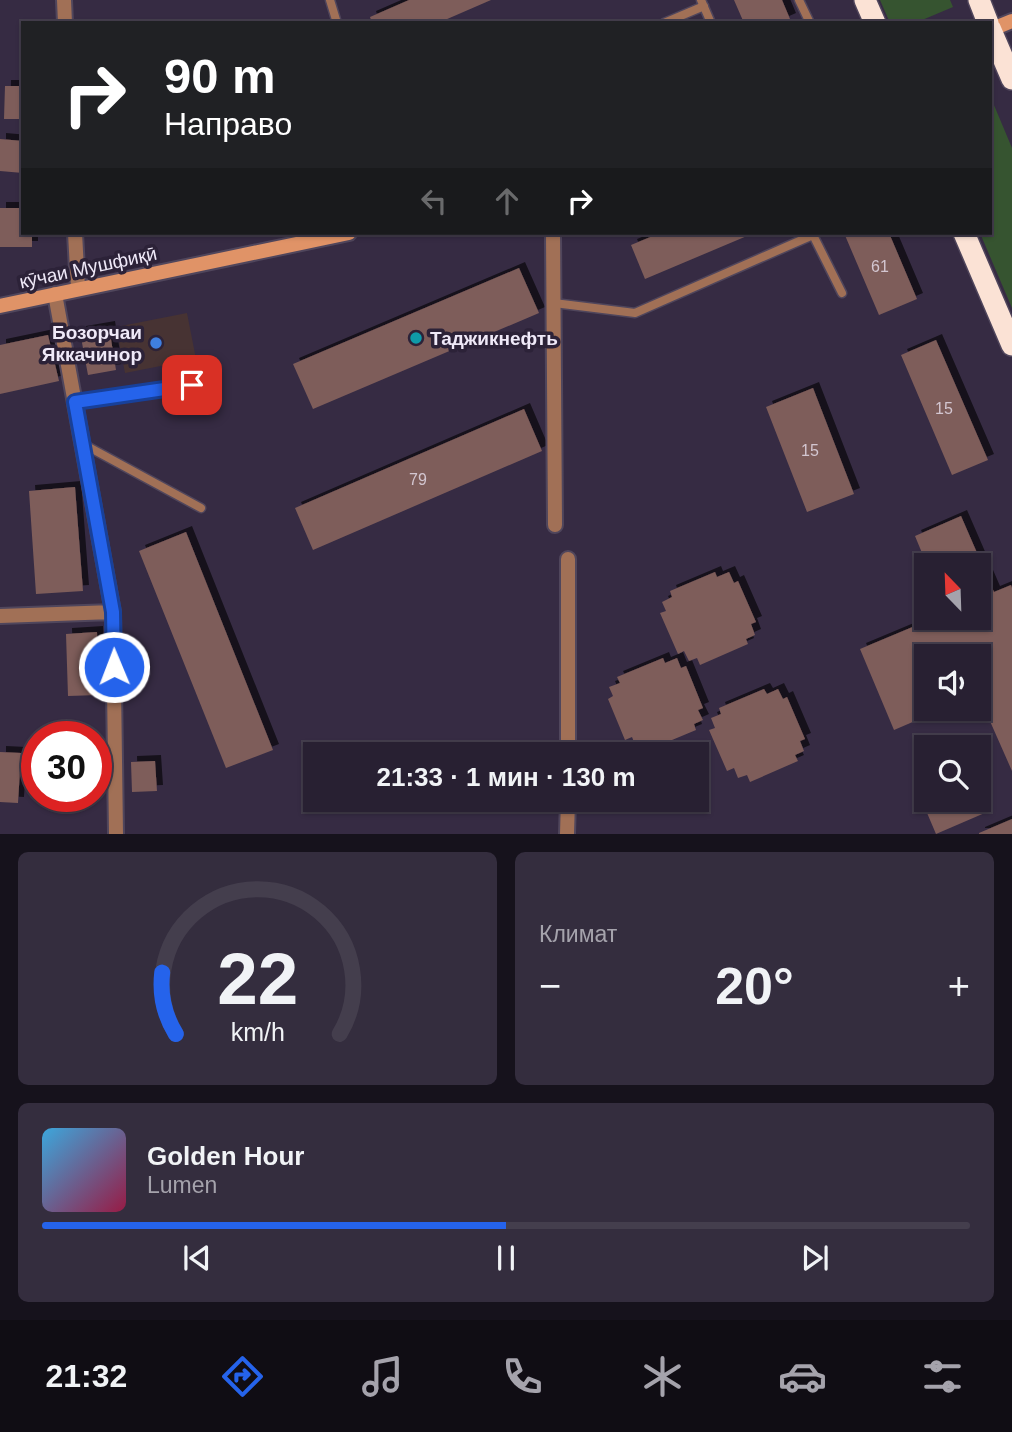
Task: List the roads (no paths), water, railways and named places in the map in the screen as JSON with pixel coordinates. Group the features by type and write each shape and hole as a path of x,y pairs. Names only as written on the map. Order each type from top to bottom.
{"highway":[{"path":"865,0 874,21"},
{"path":"979,0 987,21"},
{"path":"992,31 1012,79"},
{"path":"965,235 1012,345"}],"street":[{"path":"64,0 65,21"},
{"path":"992,29 1012,20"},
{"path":"75,235 78,288"},
{"name":"кӯчаи Мушфиқӣ","path":"0,306 339,235"},
{"path":"553,235 555,525"},
{"path":"55,294 113,612 116,834"},
{"path":"568,559 568,742"},
{"path":"0,616 113,612"},
{"path":"567,834 568,812"}],"lane":[{"path":"330,0 336,21"},
{"path":"799,0 809,21"},
{"path":"668,21 702,3 709,21"},
{"path":"554,303 635,313 813,235 842,293"},
{"path":"75,402 192,385"},
{"path":"83,444 201,508"}],"place":[{"name":"Таджикнефть","path":"416,338"},
{"name":"Бозорчаи Яккачинор","path":"156,343"}]}
